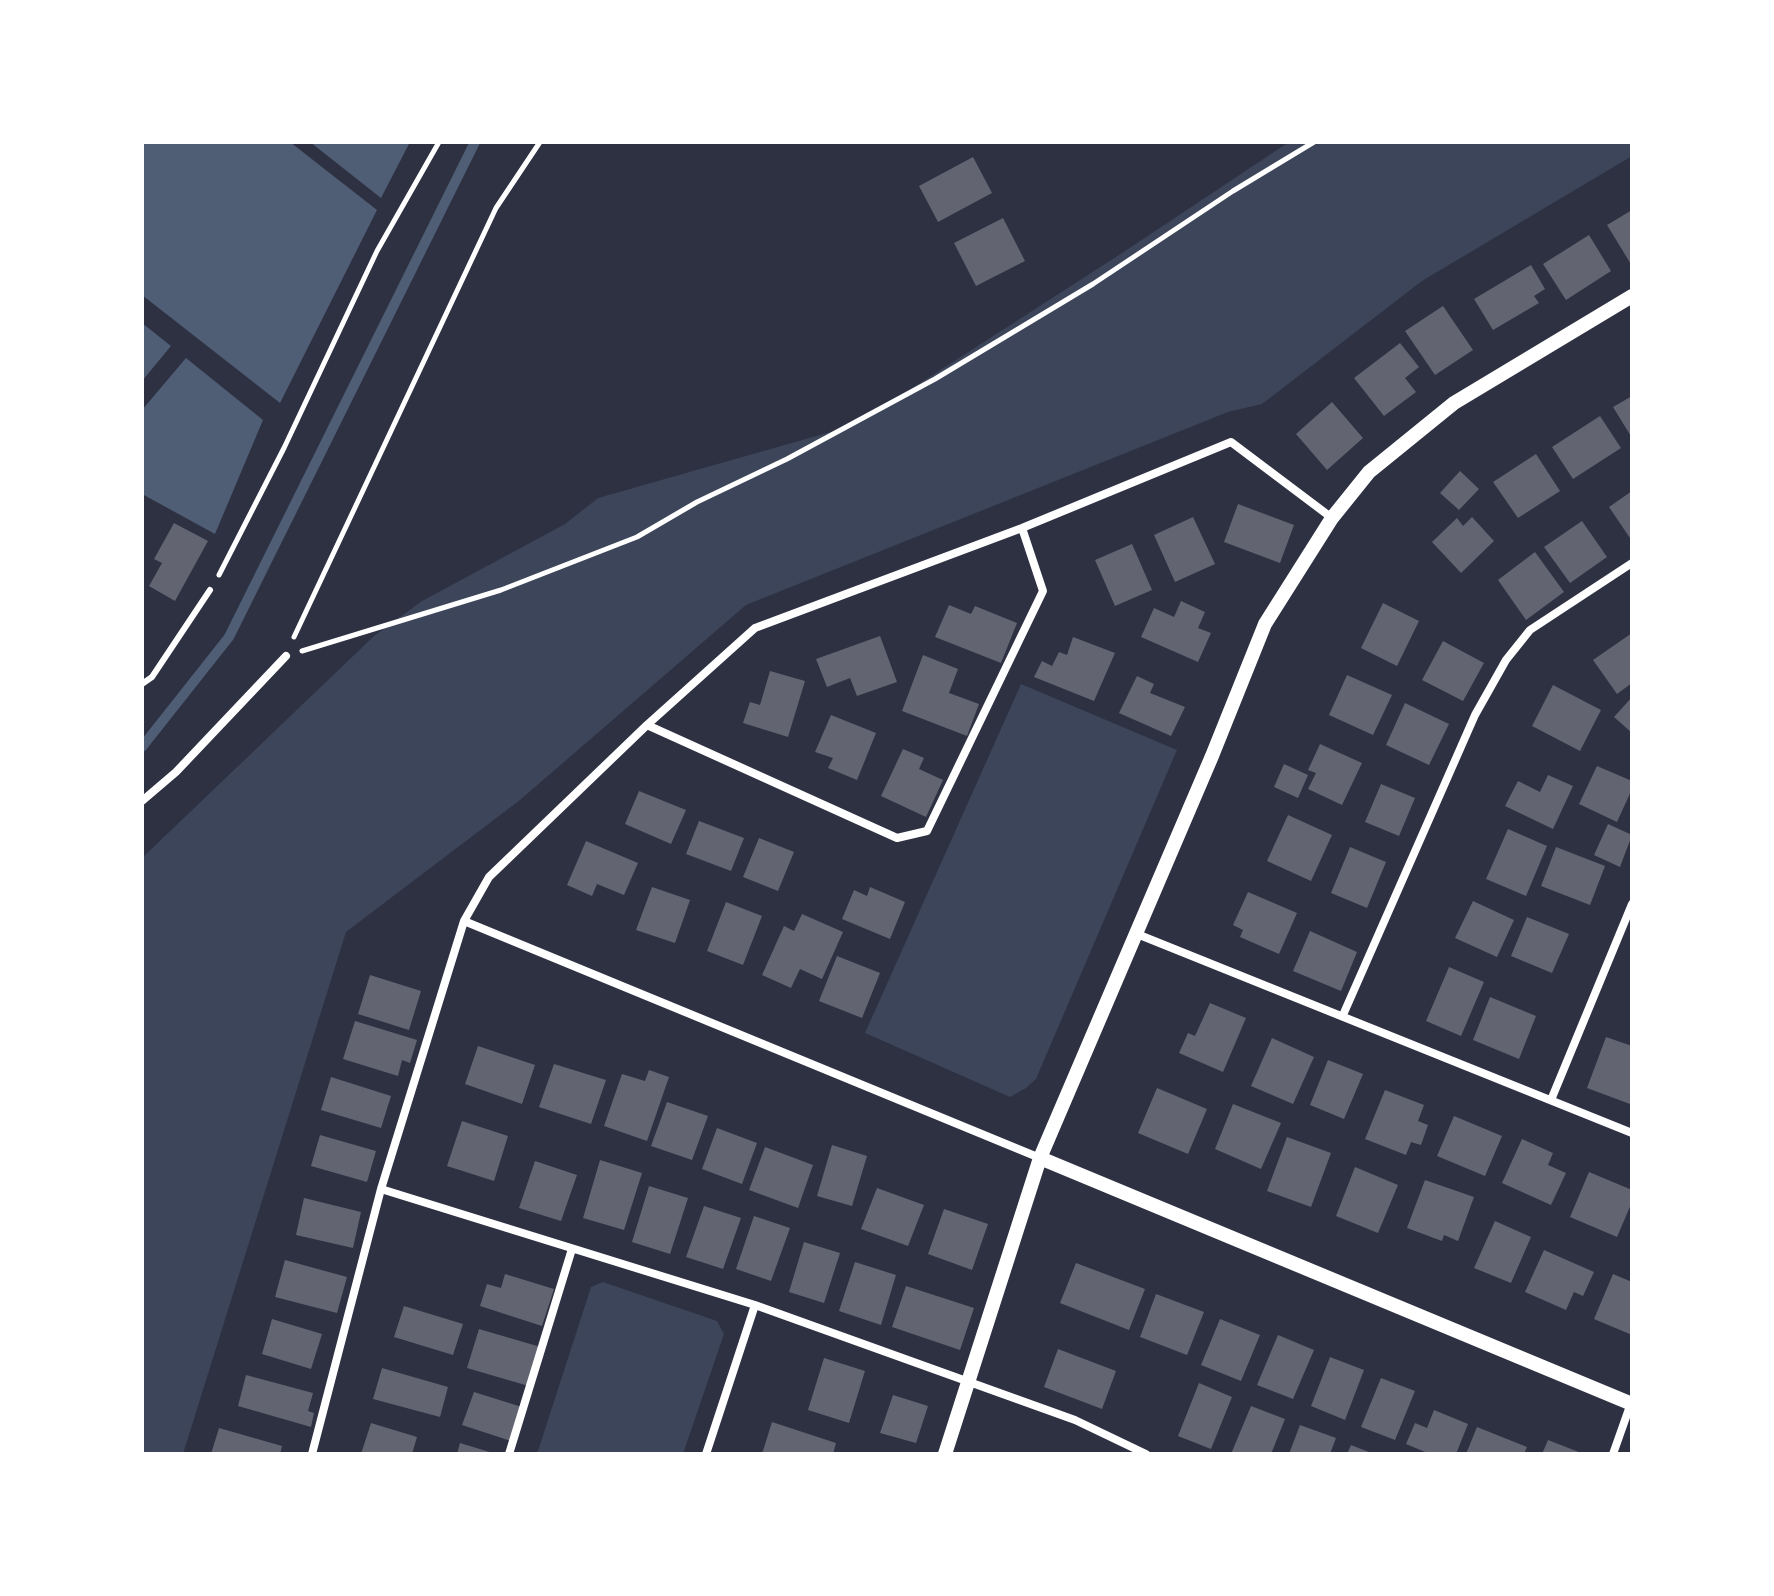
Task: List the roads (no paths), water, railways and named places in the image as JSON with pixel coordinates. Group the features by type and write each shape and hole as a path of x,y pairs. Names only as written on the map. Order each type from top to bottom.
{"street":[{"path":"945,1454 1040,1158 1137,934 1265,624 1332,518 1369,472 1454,403 1632,296"},
{"path":"312,1454 381,1189 464,921 489,877 647,725 755,628 1022,528 1231,442 1332,518"},
{"path":"647,725 897,838 927,831 1043,591 1022,528"},
{"path":"1343,1015 1475,715 1506,660 1530,630 1632,563"},
{"path":"142,801 176,772 286,656"},
{"path":"1551,1100 1632,904"},
{"path":"464,921 1631,1403 1613,1454"},
{"path":"1137,934 1632,1133"},
{"path":"381,1189 755,1305 1075,1420 1146,1454"},
{"path":"509,1454 572,1249"},
{"path":"706,1454 755,1305"}],"lane":[{"path":"142,684 152,677 210,590"}],"waterway":[{"path":"142,747 229,637 475,142"}]}
